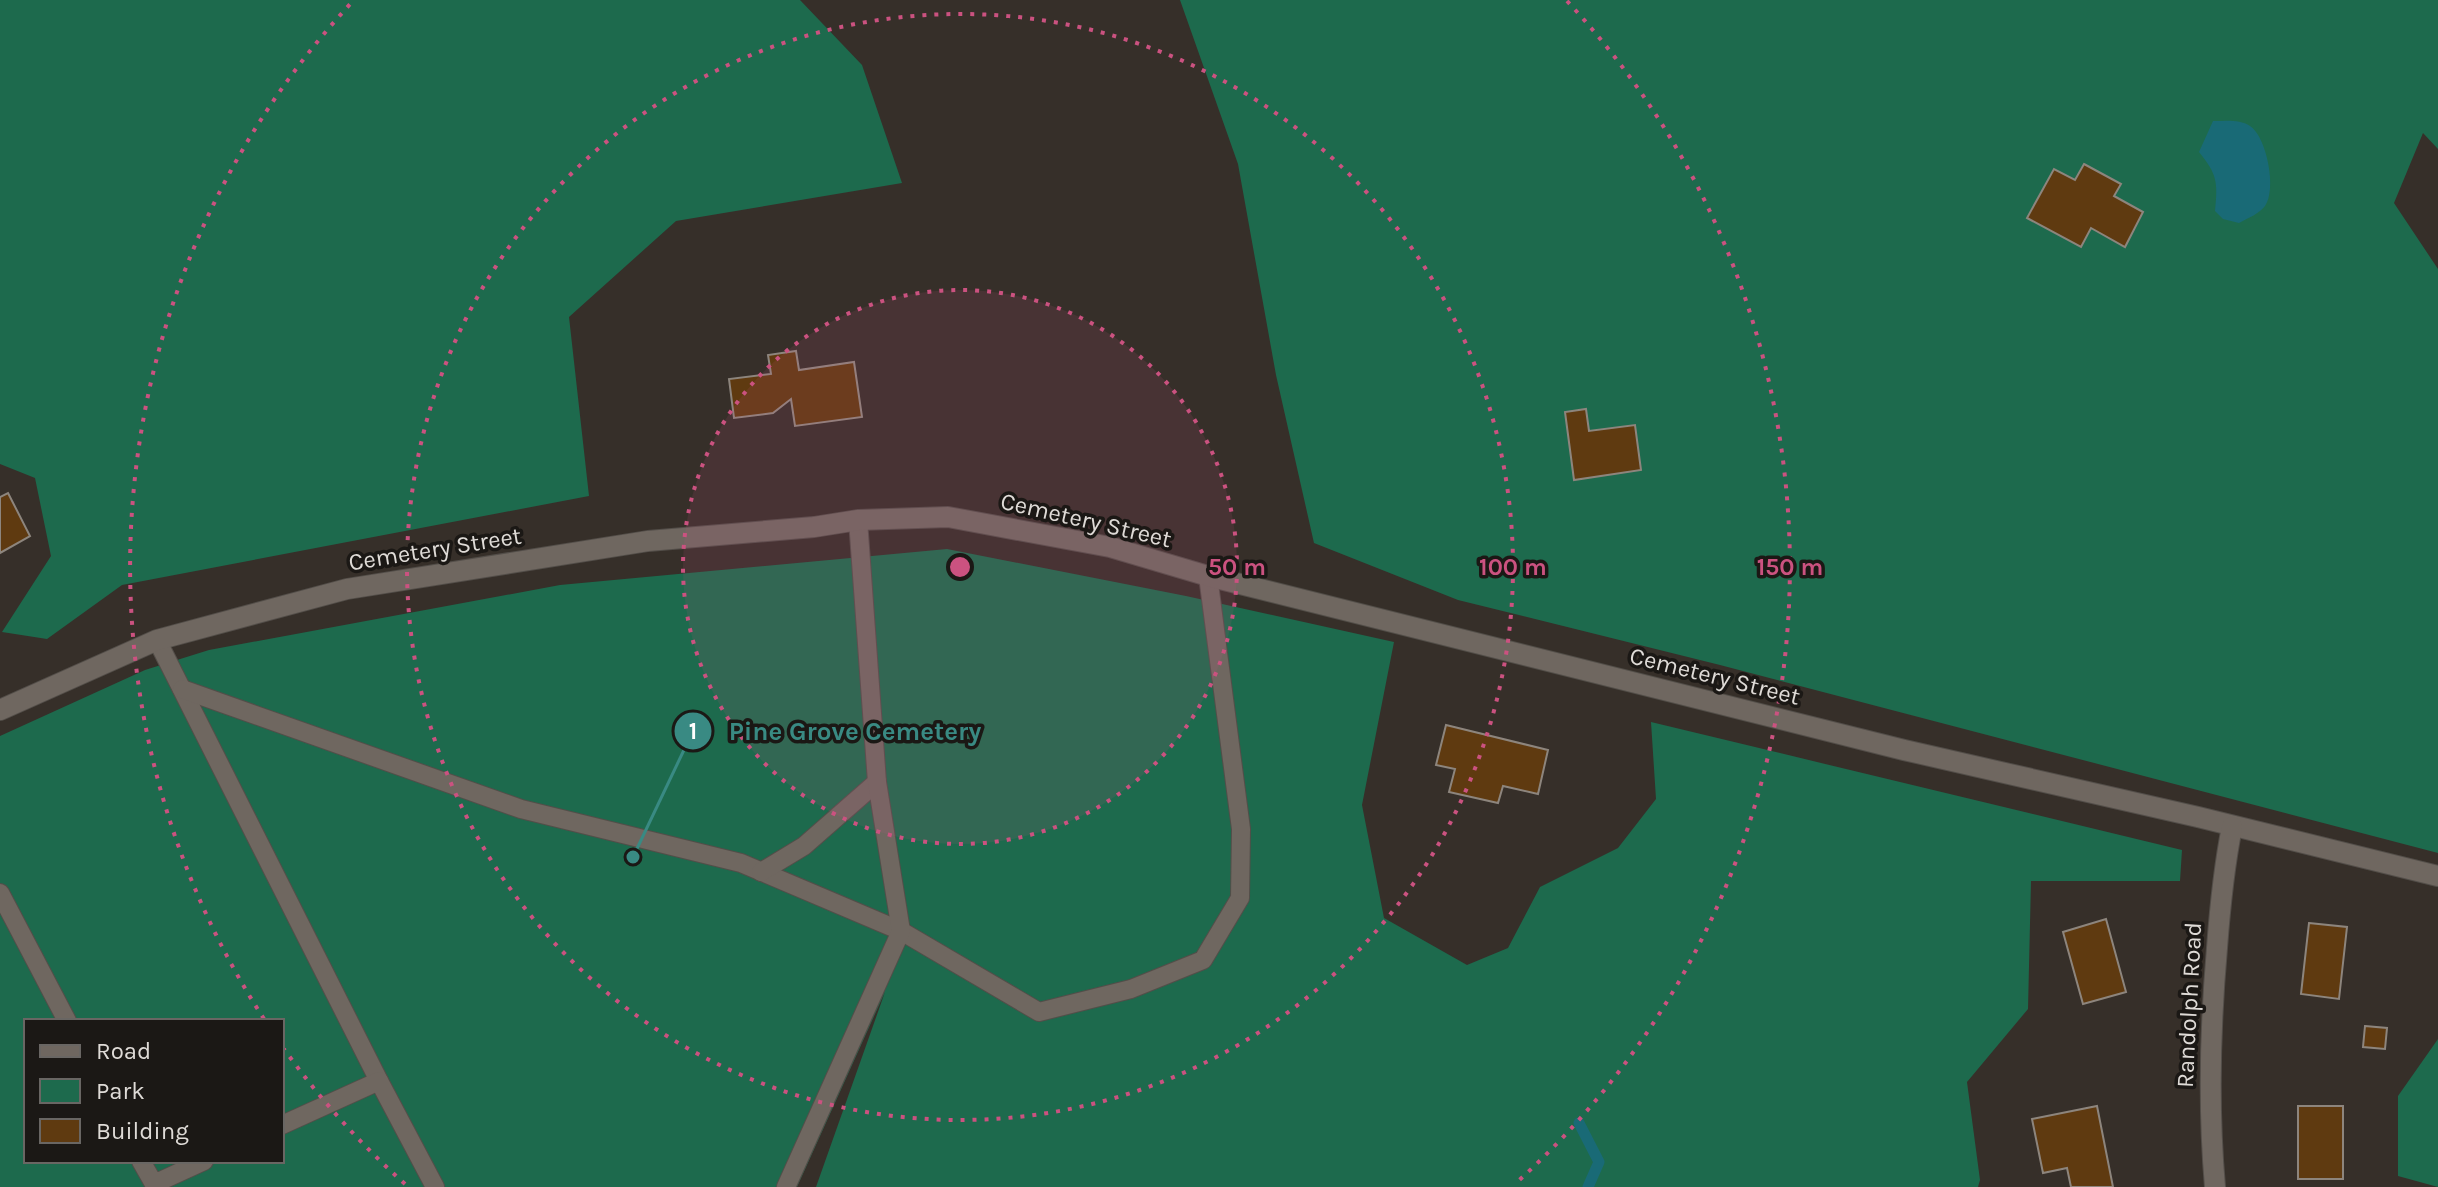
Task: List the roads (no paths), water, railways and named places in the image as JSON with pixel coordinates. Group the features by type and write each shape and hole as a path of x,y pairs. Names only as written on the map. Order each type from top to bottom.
{"street":[{"name":"Cemetery Street","path":"0,710 157,640 383,581 648,541 814,527 858,520 948,517 1110,547 1208,576 1889,747 2438,876"},
{"name":"Randolph Road","path":"2215,1187 2210,1063 2224,866 2232,827"}],"lane":[{"path":"786,1187 901,931 877,782 858,520"},
{"path":"182,689 521,809 741,863 901,931 1039,1012 1131,989 1203,960 1240,898 1241,829 1208,576"},
{"path":"157,640 435,1187"},
{"path":"761,872 804,846 877,782"},
{"path":"0,893 66,1019"},
{"path":"284,1124 379,1081"},
{"path":"142,1163 154,1184 200,1163"}],"water":[{"path":"2213,121 2237,121 2250,126 2265,152 2270,177 2268,198 2260,211 2239,223 2223,219 2215,211 2215,179 2199,152"}],"waterway":[{"path":"1579,1123 1599,1162 1588,1187"}],"place":[{"name":"Pine Grove Cemetery","path":"633,857"}]}
